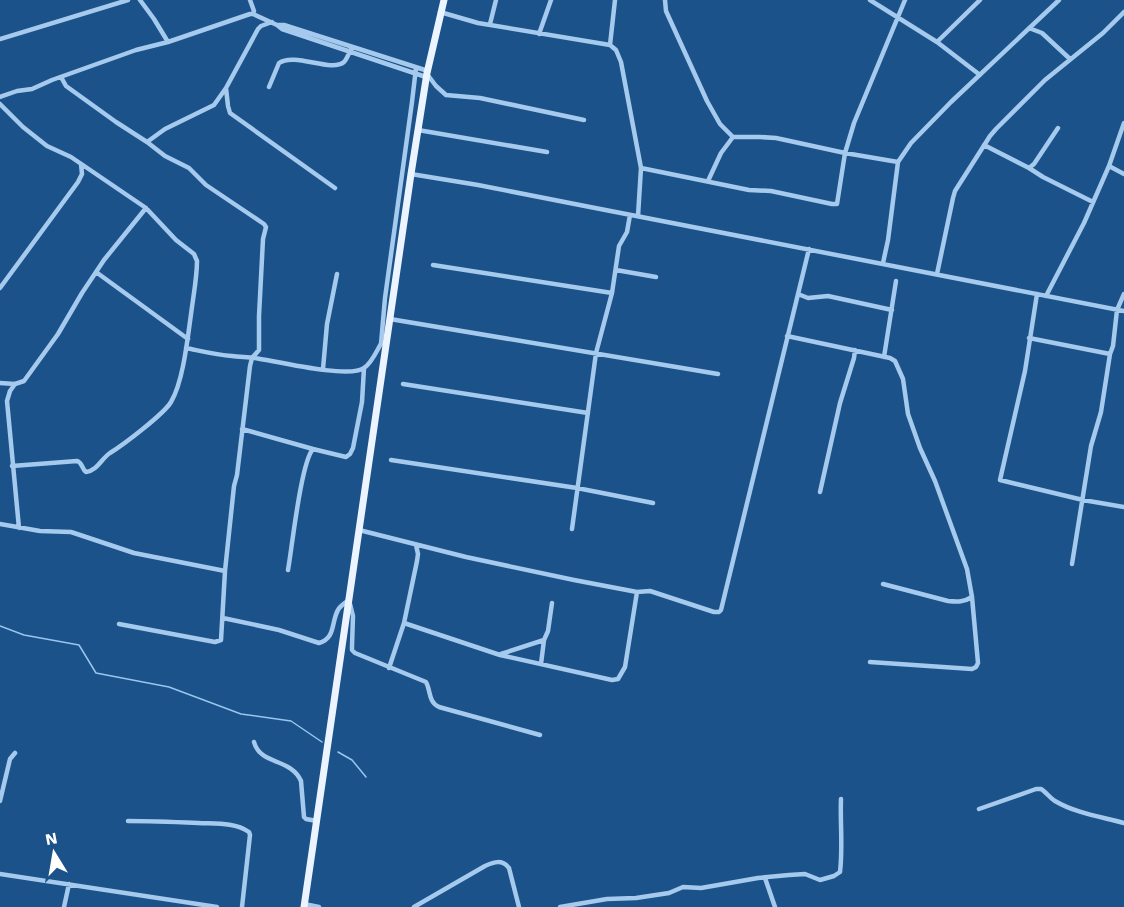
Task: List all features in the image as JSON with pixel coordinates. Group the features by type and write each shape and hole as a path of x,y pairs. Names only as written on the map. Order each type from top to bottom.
{"main road":[{"path":"304,906 411,174 427,74 444,0"}],"street":[{"path":"0,39 128,0"},
{"path":"140,0 168,42"},
{"path":"250,0 254,13 274,24"},
{"path":"254,13 257,0"},
{"path":"490,24 496,0"},
{"path":"539,34 552,0"},
{"path":"610,45 615,0"},
{"path":"665,0 666,11 707,101 720,124 733,137 767,137 898,162"},
{"path":"870,0 937,42 980,75"},
{"path":"641,168 749,190 771,191 837,204 845,153 854,123 905,0"},
{"path":"937,42 980,0"},
{"path":"883,264 898,162 916,136 1059,0"},
{"path":"440,12 471,21 610,45 616,50 621,62 641,168 638,216"},
{"path":"937,274 953,198 996,129 1045,80 1103,33 1124,12"},
{"path":"0,97 32,89 136,50 168,42 254,13"},
{"path":"147,142 165,129 214,105 226,88 258,29 261,26 274,24 284,25 427,74 436,86 449,95 480,98 584,120"},
{"path":"1029,28 1042,33 1070,59"},
{"path":"269,87 281,61 290,59 339,65 351,49"},
{"path":"381,344 415,70"},
{"path":"60,77 66,86 165,156 189,168 206,184 266,227 263,238 259,307 259,350 252,358 234,486 220,640 215,642 119,624"},
{"path":"226,88 230,113 336,188"},
{"path":"0,104 23,127 47,146 68,155 146,208 176,240 191,251 196,258 197,268 188,339 180,378 170,405 122,446 105,456 96,468 86,472 77,460 12,466"},
{"path":"1046,296 1093,202 1124,123"},
{"path":"1029,168 1058,128"},
{"path":"418,130 547,152"},
{"path":"708,181 733,137"},
{"path":"984,146 1093,202"},
{"path":"0,288 78,182 82,174 81,164"},
{"path":"1109,166 1124,174"},
{"path":"82,174 90,171"},
{"path":"411,174 478,185 1124,311"},
{"path":"0,383 15,384 24,381 58,334 109,253 146,208"},
{"path":"572,529 596,354 612,293 619,246 627,232 630,215"},
{"path":"359,530 552,575 637,592 650,591 719,612 809,249"},
{"path":"433,265 612,293"},
{"path":"616,270 656,277"},
{"path":"96,272 188,339"},
{"path":"323,369 327,324 337,274"},
{"path":"884,357 896,281"},
{"path":"798,294 808,298 828,296 892,310"},
{"path":"1037,294 1025,371 1000,480 1083,500 1124,507"},
{"path":"1072,564 1091,446 1101,412 1113,346 1117,310 1124,294"},
{"path":"390,319 718,374"},
{"path":"186,348 348,372 364,368 369,363 388,332"},
{"path":"787,336 895,361 903,379 908,414 967,569 972,597 978,663 976,668 870,662"},
{"path":"1029,338 1110,354"},
{"path":"820,492 840,403 855,350"},
{"path":"243,429 346,457 353,448 362,402 364,368"},
{"path":"15,384 7,401 19,528"},
{"path":"403,384 588,413"},
{"path":"288,570 304,470 313,449"},
{"path":"391,460 578,488 654,503"},
{"path":"0,524 40,531 71,532 134,553 225,571"},
{"path":"389,668 404,622 417,561 416,545"},
{"path":"883,584 948,601 966,601 972,597"},
{"path":"404,622 500,655 612,680 618,679 625,667 637,592"},
{"path":"223,618 279,630 319,643 328,638 332,632 337,612 349,600"},
{"path":"349,600 353,616 352,650 355,653 426,682 434,705 540,735"},
{"path":"542,664 543,640 548,631 552,603"},
{"path":"500,655 543,640"},
{"path":"254,742 258,752 284,764 299,776 304,817 316,821"},
{"path":"0,801 10,759 15,753"},
{"path":"979,809 1041,789 1053,800 1077,810 1124,823"},
{"path":"560,907 607,899 669,893 683,887 701,888 789,874 805,874 820,880 838,874 843,849 841,799"},
{"path":"128,821 221,824 249,832 242,907"},
{"path":"414,907 494,862 506,863 519,907"},
{"path":"0,874 217,907"},
{"path":"765,878 775,907"},
{"path":"64,907 69,884"},
{"path":"157,907 158,898"},
{"path":"304,906 319,907"}],"waterway":[{"path":"0,626 24,635 79,645 96,673 169,687 241,714 291,721 322,742"},
{"path":"338,752 352,760 366,777"}]}
